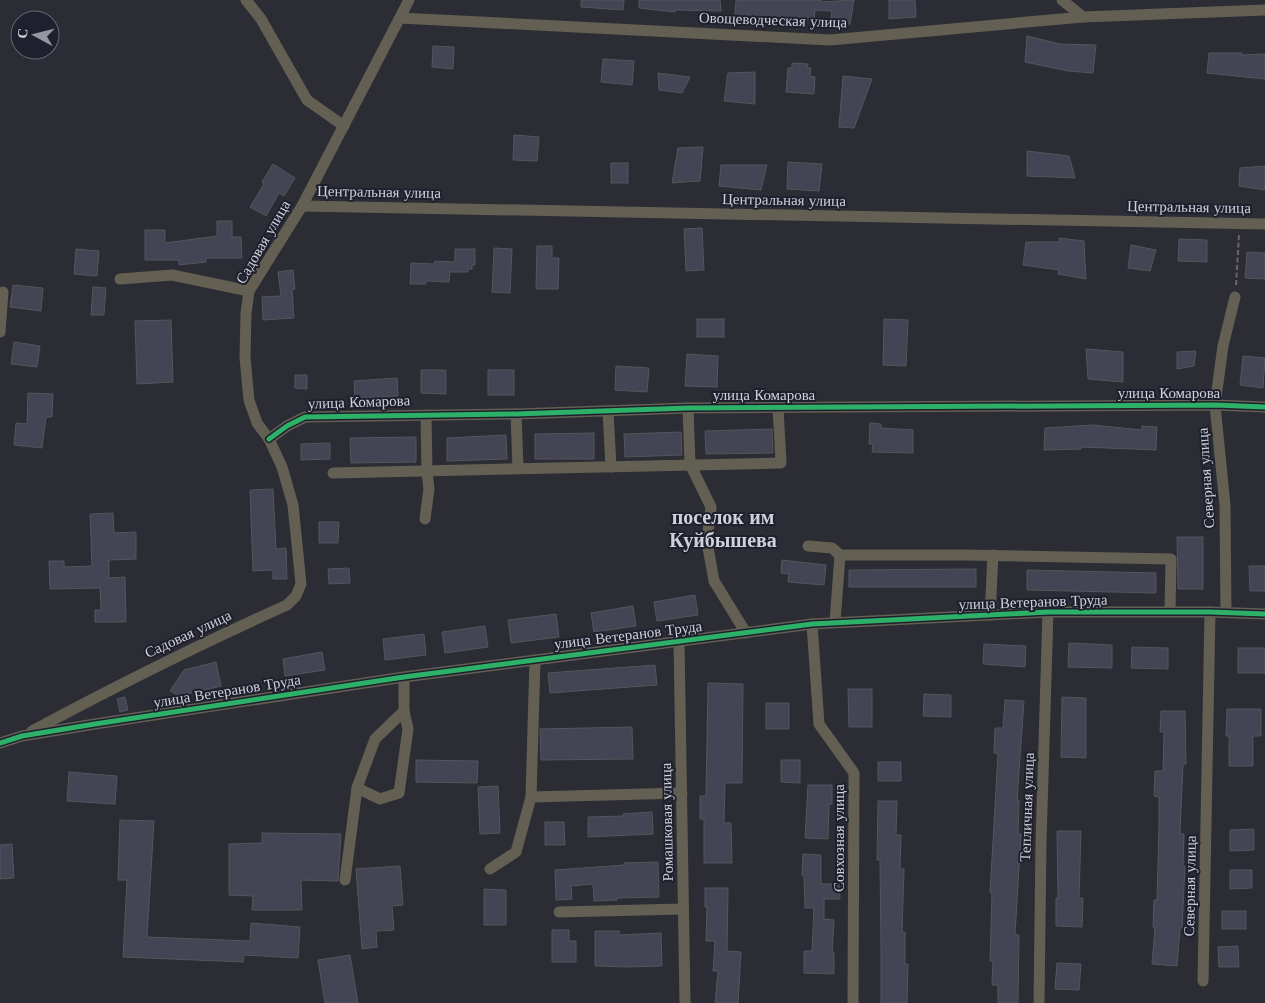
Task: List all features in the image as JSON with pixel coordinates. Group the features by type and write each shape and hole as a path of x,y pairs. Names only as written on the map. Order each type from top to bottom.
{"street":[{"path":"246,0 261,19 307,100 344,126"},
{"name":"Садовая улица","path":"22,736 153,667 286,605 296,596 300,584 293,505 282,467 269,439 257,423 249,400 246,358 246,312 249,291 302,206 409,0"},
{"path":"1062,0 1083,17"},
{"name":"Овощеводческая улица","path":"400,18 830,40 1083,17 1265,10"},
{"name":"Центральная улица","path":"302,206 1265,224"},
{"path":"120,278 172,275 249,291"},
{"path":"0,332 3,292"},
{"name":"Северная улица","path":"1226,612 1225,505 1215,405 1223,346 1235,298"},
{"name":"улица Комарова","path":"269,439 287,426 305,417 516,414 688,408 1215,405 1265,407"},
{"path":"688,408 690,464 711,506 707,542 714,580 746,633"},
{"path":"333,473 781,463 778,408"},
{"path":"608,411 611,467"},
{"path":"516,414 518,468"},
{"path":"425,519 428,490 426,415"},
{"path":"808,546 832,548 840,555 1171,559 1170,611"},
{"path":"835,622 840,555"},
{"path":"990,615 993,556"},
{"name":"улица Ветеранов Труда","path":"0,742 22,736 404,677 812,624 1048,612 1170,611 1265,614"},
{"name":"Тепличная улица","path":"1039,1003 1041,842 1048,612"},
{"name":"Северная улица","path":"1203,981 1210,612"},
{"name":"Совхозная улица","path":"812,624 819,724 854,773 853,1003"},
{"name":"Ромашковая улица","path":"679,641 685,1003"},
{"path":"490,868 516,852 531,797 535,660"},
{"path":"357,788 380,799 399,793 408,729 404,711 404,677"},
{"path":"345,880 357,788 375,739 404,711"},
{"path":"531,797 682,793"},
{"path":"559,912 683,909"}],"path":[{"path":"1235,298 1240,223"}],"building":[{"path":"581,0 624,0 623,10 581,7"},
{"path":"639,0 720,0 721,11 675,10 675,12 639,8"},
{"path":"736,0 821,0 821,2 854,0 850,24 830,23 832,11 815,10 814,21 781,19 781,17 735,16"},
{"path":"889,0 915,0 916,17 889,19"},
{"path":"1027,36 1060,44 1096,45 1093,73 1068,71 1025,62"},
{"path":"433,46 454,47 453,69 432,67"},
{"path":"1209,53 1265,54 1265,79 1207,73"},
{"path":"603,59 634,61 632,85 601,82"},
{"path":"792,63 808,64 807,68 811,68 810,76 815,77 814,94 786,92 788,68 792,68"},
{"path":"755,72 755,104 724,101 728,73"},
{"path":"658,73 690,77 682,93 659,90"},
{"path":"843,76 872,79 854,128 839,127"},
{"path":"514,135 539,137 537,161 513,160"},
{"path":"703,147 700,181 672,183 678,148"},
{"path":"1027,151 1069,156 1075,178 1027,176"},
{"path":"788,162 822,164 819,191 787,189"},
{"path":"611,163 628,163 628,183 611,183"},
{"path":"273,164 295,178 284,196 279,193 266,216 250,207"},
{"path":"721,165 767,165 761,190 719,186"},
{"path":"1265,166 1265,190 1239,186 1240,168"},
{"path":"217,221 232,221 232,237 241,237 242,258 206,258 206,262 179,265 179,260 145,260 145,230 165,230 165,243 217,236"},
{"path":"702,228 704,270 686,271 684,229"},
{"path":"1059,238 1084,241 1086,279 1058,274 1059,270 1023,265 1026,242 1059,242"},
{"path":"1179,239 1207,240 1207,262 1178,261"},
{"path":"1131,245 1156,250 1150,271 1128,268"},
{"path":"537,246 552,246 552,258 559,258 558,289 536,289"},
{"path":"494,248 512,249 510,293 492,292"},
{"path":"76,249 99,251 97,276 74,274"},
{"path":"455,249 475,249 475,265 472,265 472,269 468,269 468,272 450,272 449,282 426,281 426,284 410,284 411,263 434,264 435,261 455,262"},
{"path":"1247,252 1265,253 1265,279 1245,278"},
{"path":"293,270 295,289 292,290 294,318 263,320 262,297 281,296 278,272"},
{"path":"13,285 43,288 41,311 10,307"},
{"path":"93,287 106,288 104,315 91,315"},
{"path":"697,319 724,319 724,337 697,337"},
{"path":"884,319 908,320 906,366 883,365"},
{"path":"171,320 173,382 137,384 135,321"},
{"path":"14,342 40,346 37,367 11,364"},
{"path":"1086,349 1123,352 1123,382 1088,379"},
{"path":"1196,351 1194,366 1177,369 1177,352"},
{"path":"687,354 718,356 717,387 685,386"},
{"path":"1243,356 1265,358 1263,388 1240,385"},
{"path":"616,366 649,368 647,392 615,390"},
{"path":"421,370 446,370 446,394 421,393"},
{"path":"488,370 514,370 514,395 488,395"},
{"path":"295,375 307,375 307,389 295,388"},
{"path":"397,378 398,396 355,398 354,381"},
{"path":"28,393 53,394 52,417 46,417 42,448 14,445 16,423 27,424"},
{"path":"870,423 881,424 881,428 913,430 913,453 872,452 873,444 869,444"},
{"path":"1093,425 1142,430 1142,426 1157,427 1156,450 1081,447 1081,449 1044,450 1045,428"},
{"path":"772,429 773,453 706,454 705,431"},
{"path":"681,432 682,455 625,457 624,434"},
{"path":"594,433 594,459 535,459 535,434"},
{"path":"506,435 507,459 447,461 447,438"},
{"path":"416,437 416,462 351,463 350,438"},
{"path":"330,443 330,459 301,460 301,444"},
{"path":"273,489 276,549 286,548 287,579 273,579 273,570 253,571 250,490"},
{"path":"113,513 114,533 136,532 136,559 109,560 109,578 125,577 126,622 95,622 95,610 101,610 100,588 50,589 49,561 64,561 64,567 92,566 90,514"},
{"path":"319,522 339,522 338,543 319,543"},
{"path":"1177,537 1203,537 1203,589 1178,589"},
{"path":"782,560 826,565 824,585 788,582 789,574 781,573"},
{"path":"1249,566 1265,566 1265,591 1250,591"},
{"path":"349,568 350,583 329,584 328,569"},
{"path":"976,569 976,587 849,587 849,570"},
{"path":"1027,570 1156,573 1156,593 1027,590"},
{"path":"695,595 698,615 657,621 654,602"},
{"path":"633,606 636,626 594,632 591,613"},
{"path":"556,614 559,637 511,643 508,620"},
{"path":"485,626 488,647 445,653 442,632"},
{"path":"424,634 426,655 385,660 383,639"},
{"path":"1069,643 1112,645 1112,668 1068,667"},
{"path":"984,644 1026,646 1025,667 983,664"},
{"path":"1132,647 1168,648 1168,669 1131,668"},
{"path":"1238,648 1265,648 1265,673 1238,673"},
{"path":"322,652 325,670 285,676 283,659"},
{"path":"216,662 221,686 179,696 170,691 184,670"},
{"path":"655,665 657,685 550,693 548,673"},
{"path":"708,683 743,684 742,783 725,783 724,823 731,823 732,863 704,863 704,819 700,819 700,796 706,796"},
{"path":"848,689 872,689 872,727 849,727"},
{"path":"924,694 951,695 951,717 923,716"},
{"path":"125,697 128,710 120,712 117,699"},
{"path":"1062,697 1086,698 1086,758 1061,757"},
{"path":"1005,700 1024,701 1017,800 1019,800 1018,834 1021,834 1015,935 1019,935 1018,1003 998,1003 998,985 992,985 993,961 990,961 992,893 990,893 998,754 994,753 995,728 1003,728"},
{"path":"766,703 789,703 789,729 766,729"},
{"path":"1227,709 1261,709 1261,736 1253,736 1253,766 1229,766 1229,736 1226,736"},
{"path":"1161,711 1185,711 1186,764 1183,764 1180,834 1184,834 1183,866 1185,866 1182,928 1180,928 1177,966 1152,964 1155,927 1153,927 1154,900 1157,900 1159,827 1159,797 1154,796 1155,771 1163,771 1164,732 1160,732"},
{"path":"632,727 633,759 541,760 540,729"},
{"path":"416,760 478,761 477,783 416,782"},
{"path":"781,760 800,760 800,783 781,782"},
{"path":"878,762 901,762 901,781 878,781"},
{"path":"69,772 117,776 115,804 67,801"},
{"path":"808,785 832,785 832,804 829,804 828,839 805,838"},
{"path":"498,786 500,833 480,834 478,787"},
{"path":"878,801 897,801 896,835 901,835 900,869 904,869 902,932 905,932 905,964 908,964 907,1003 881,1003 880,860 877,860"},
{"path":"652,812 653,834 588,837 588,817 623,816 623,814"},
{"path":"120,820 154,821 147,937 250,941 251,923 300,927 298,958 244,955 243,962 123,957 127,880 118,880"},
{"path":"545,822 564,822 565,845 545,845"},
{"path":"1254,829 1254,850 1230,851 1230,830"},
{"path":"1057,831 1081,831 1079,898 1083,898 1082,927 1056,926 1056,898 1058,898"},
{"path":"262,833 341,834 338,881 301,880 302,910 252,910 253,896 229,895 229,844 262,843"},
{"path":"12,844 14,878 0,879 0,845"},
{"path":"803,854 821,855 821,884 839,884 840,899 824,899 824,919 834,920 832,952 834,952 834,974 804,973 804,951 812,951 814,908 805,908 804,876 802,875"},
{"path":"658,862 659,897 617,898 617,900 594,901 593,884 571,886 572,899 556,900 555,870 624,865 624,863"},
{"path":"400,866 403,905 392,906 394,930 376,931 377,947 362,949 356,869"},
{"path":"1230,870 1252,870 1252,888 1230,889"},
{"path":"705,888 728,888 727,951 741,952 738,1003 715,1003 718,971 713,971 715,941 706,941 707,907 705,907"},
{"path":"484,889 506,890 506,925 484,925"},
{"path":"1222,911 1246,911 1246,929 1222,929"},
{"path":"552,930 569,930 569,941 576,941 576,962 552,962"},
{"path":"595,931 619,931 619,935 661,933 662,966 595,966"},
{"path":"1238,946 1239,967 1219,967 1218,947"},
{"path":"350,955 358,1003 325,1003 318,960"},
{"path":"1057,963 1081,964 1079,990 1055,989"}],"cycle path":[{"path":"269,439 287,426 305,417 516,414 688,408 1215,405 1265,407"},
{"path":"0,743 22,736 95,724 404,677 812,624 1048,612 1265,614"}],"district":[{"name":"поселок им Куйбышева","path":"723,528"}]}
